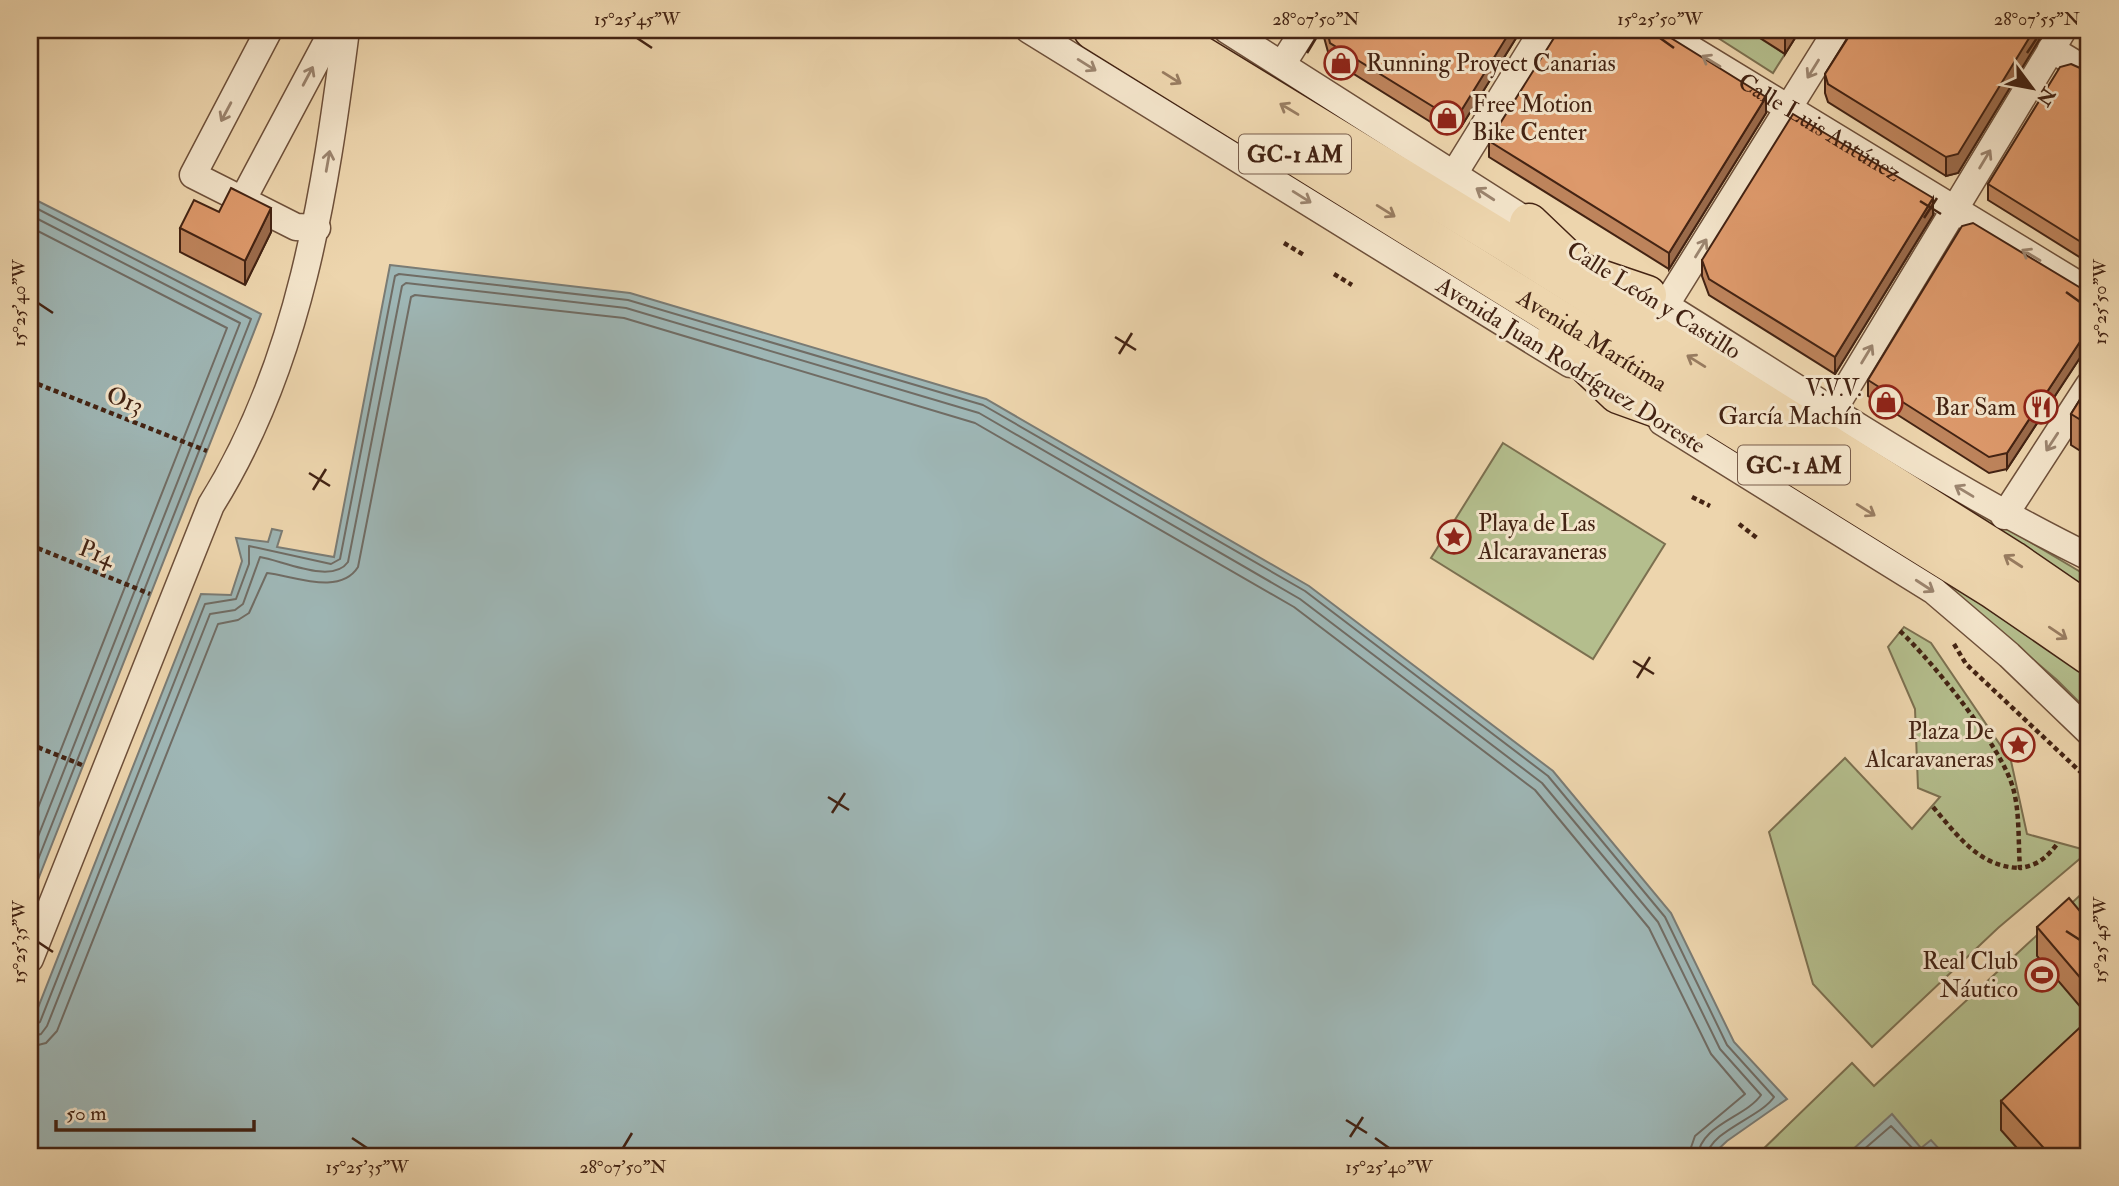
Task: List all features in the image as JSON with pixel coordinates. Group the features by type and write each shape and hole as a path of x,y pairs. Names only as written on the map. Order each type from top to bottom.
{"highway":[{"name":"Avenida Marítima","path":"1093,30 1513,250 1648,307 2089,613"},
{"name":"Avenida Marítima","path":"1159,30 1513,250 1763,446 1993,589 2089,655"},
{"path":"1513,250 1618,394 1763,446"},
{"path":"1513,250 1580,272 1648,307"}],"street":[{"path":"269,30 193,175 296,226 317,228"},
{"path":"242,201 333,30"},
{"path":"30,959 211,505 238,463 287,336 317,228 346,30"},
{"name":"Avenida Juan Rodríguez Doreste","path":"1029,30 1934,591 2010,655 2089,733"},
{"path":"1227,30 1283,63 1454,174 1513,250"},
{"path":"1283,63 1304,30"},
{"path":"1454,174 1543,30"},
{"name":"Calle Luis Antúnez","path":"1660,30 2089,291"},
{"path":"1648,307 1788,108 1837,30"},
{"path":"1832,412 2057,39 2089,72"},
{"name":"Calle León y Castillo","path":"1648,307 1832,412 2004,516 2089,557"},
{"path":"2004,516 2089,385"}],"path":[{"path":"1284,243 1304,255"},
{"path":"1334,274 1352,285"},
{"name":"O13","path":"30,381 207,451"},
{"path":"1692,496 1710,506"},
{"path":"1740,524 1757,538"},
{"name":"P14","path":"30,545 150,594"},
{"path":"1900,631 1927,656 2004,765 2014,789 2020,868"},
{"path":"30,744 83,765"},
{"path":"1933,807 1968,847 2004,867 2034,866 2046,858 2058,843"}],"green space":[{"path":"1719,30 1747,30 1785,54 1773,73 1715,36"},
{"path":"1503,443 1665,544 1593,659 1431,558"},
{"path":"1875,450 2089,577 2089,596"},
{"path":"1838,514 1987,602 2089,675 2089,712 2057,680 1970,605"},
{"path":"1904,627 1931,643 2011,761 2027,834 2089,851 1998,928 1872,1047 1813,984 1769,832 1845,758 1912,829 1940,797 1918,788 1915,709 1888,647"},
{"name":"Real Club Náutico","path":"2089,887 2089,1156 1756,1156 1852,1063 1874,1086"}],"water":[{"path":"30,197 261,314 30,900"},
{"path":"390,265 630,293 986,399 1309,586 1553,771 1671,913 1734,1042 1787,1099 1727,1141 1711,1156 30,1156 30,1028 201,594 231,595 242,561 236,538 268,542 272,529 282,531 277,547 334,557"},
{"path":"1892,1114 1921,1148 1931,1140 1941,1151 1934,1156 1856,1156 1851,1151"}],"building":[{"path":"1327,30 1511,30 1461,111 1445,114 1330,43"},
{"path":"1559,30 1658,30 1766,97 1669,253 1489,141"},
{"path":"1776,30 1789,30 1785,35"},
{"path":"1853,30 2034,30 1958,154 1946,157 1828,84 1825,74"},
{"path":"2071,64 2089,72 2089,247 1988,184 2060,67"},
{"path":"1793,114 1933,198 1835,357 1709,279 1702,260"},
{"path":"231,188 271,208 245,261 180,228 194,200 219,212"},
{"path":"1973,223 2089,293 2089,328 2007,453 1989,457 1868,380 1962,226"},
{"path":"2089,385 2089,425 2071,414"},
{"path":"2089,439 2089,454 2082,450"},
{"path":"2069,898 2089,922 2089,988 2037,927"},
{"path":"2089,1019 2089,1156 2051,1156 2001,1101"}],"place":[{"name":"Running Proyect Canarias","path":"1341,63"},
{"name":"Free Motion Bike Center","path":"1447,118"},
{"name":"V.V.V. García Machín","path":"1886,402"},
{"name":"Bar Sam","path":"2041,407"},
{"name":"Playa de Las Alcaravaneras","path":"1454,537"},
{"name":"Plaza De Alcaravaneras","path":"2018,745"},
{"name":"Real Club Náutico","path":"2042,975"}]}
